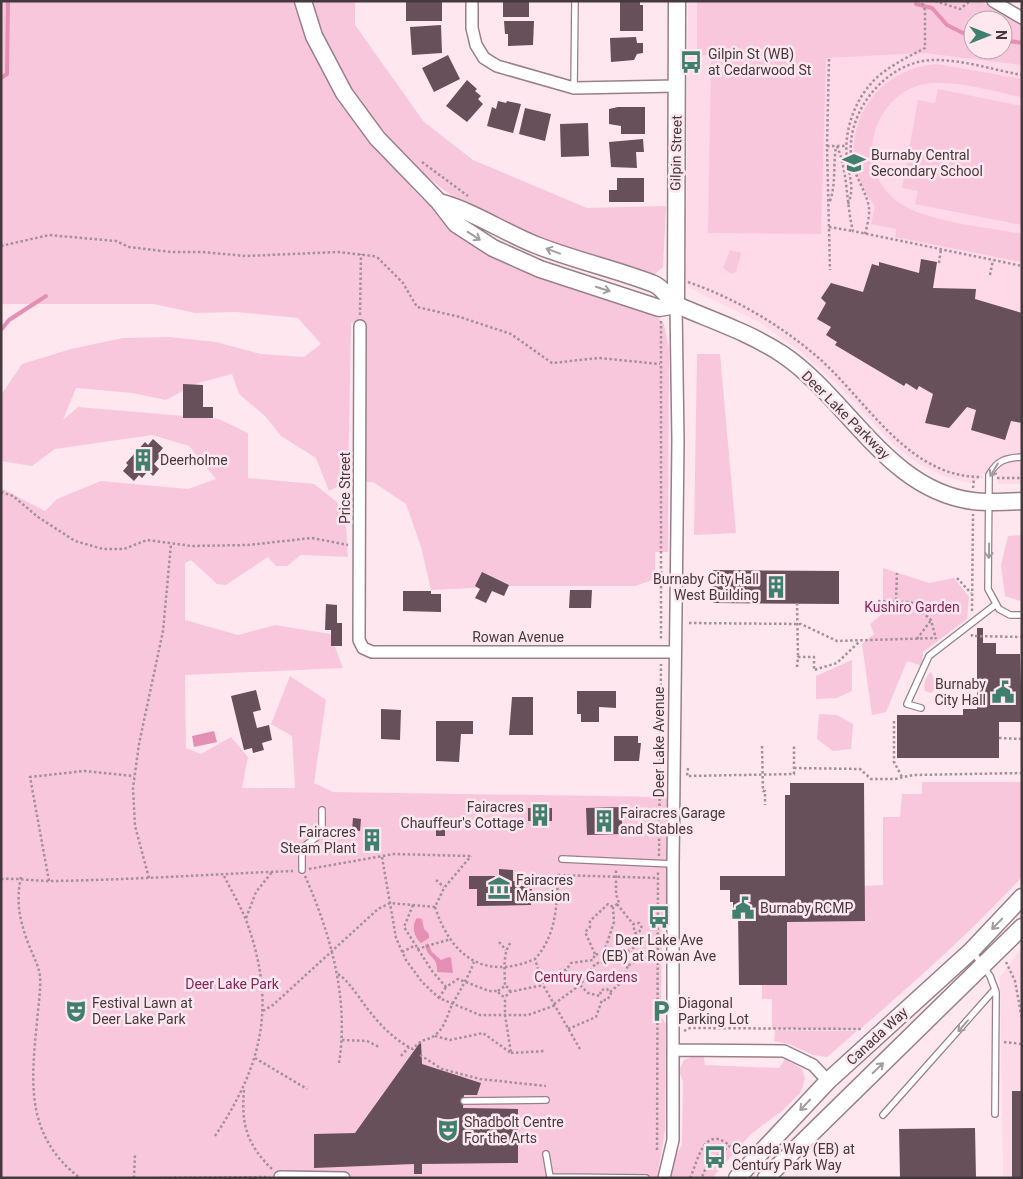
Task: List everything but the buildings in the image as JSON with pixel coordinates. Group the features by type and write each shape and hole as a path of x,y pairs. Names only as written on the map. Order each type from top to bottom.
{"main road":[{"name":"Deer Lake Parkway","path":"303,1 314,36 344,93 377,138 439,202 460,207 496,228 535,244 656,285 676,305 736,329 782,354 806,373 899,469 920,482 954,497 989,502 1022,501"},
{"name":"Gilpin Street","path":"676,305 677,1"},
{"name":"Canada Way","path":"737,1178 828,1081 971,951 1022,897"},
{"name":"Canada Way","path":"766,1178 1022,927"}],"street":[{"path":"472,1 473,37 484,58 497,66 574,88 677,86"},
{"path":"992,1 1022,18"},
{"name":"Deer Lake Avenue","path":"664,1178 672,1140 672,864 678,422 676,305"},
{"name":"Price Street","path":"360,326 359,640 362,648"},
{"name":"Rowan Avenue","path":"362,648 372,652 674,652"},
{"path":"673,1050 784,1051 813,1064 828,1081"},
{"path":"280,1177 344,1178"}],"lane":[{"path":"574,88 575,1"},
{"path":"1022,457 1004,459 993,468 990,475 988,589 995,605 1004,613 1022,616"},
{"path":"921,708 907,704 929,656 995,605"},
{"path":"302,870 302,848 322,833 322,810"},
{"path":"562,859 672,864"},
{"path":"971,951 984,966 995,989 995,1114"},
{"path":"883,1115 995,989"},
{"path":"464,1101 546,1100"},
{"path":"546,1154 550,1177"},
{"path":"543,1178 646,1178"}],"path":[{"path":"847,205 853,192 846,146 853,112 870,85 884,71 925,48 926,10 921,1"},
{"path":"935,1 960,10 970,1"},
{"path":"828,59 827,146 830,270"},
{"path":"865,234 869,207 853,170 850,152 858,113 867,97 880,84 913,63 935,60 1022,75"},
{"path":"827,146 846,146"},
{"path":"828,204 833,194 833,164 836,146"},
{"path":"836,146 841,155 847,205 853,231"},
{"path":"419,160 469,197"},
{"path":"829,227 941,248 1022,266"},
{"path":"1,246 49,235 116,241 129,247 171,252 202,252 246,256 325,252 361,254 378,258 402,283 417,307 460,317 511,334 552,363 599,358 661,364"},
{"path":"939,263 941,248"},
{"path":"360,326 361,254"},
{"path":"990,275 993,260"},
{"path":"661,320 661,644"},
{"path":"998,478 1022,478"},
{"path":"1,492 13,496 38,518 75,541 103,549 124,548 147,540 192,546 248,545 312,538 344,545 360,544"},
{"path":"973,518 972,636 1022,636"},
{"path":"149,878 135,826 134,776 163,632 171,544"},
{"path":"896,602 897,573"},
{"path":"957,578 972,594"},
{"path":"688,623 801,624 836,641 936,638 931,620 911,602 878,602"},
{"path":"797,603 797,667"},
{"path":"918,639 931,620"},
{"path":"798,657 814,657 814,670 837,663 860,641"},
{"path":"657,1155 657,959 661,662"},
{"path":"894,721 894,762 902,777"},
{"path":"999,738 1022,739"},
{"path":"762,746 765,805"},
{"path":"688,768 687,776 794,774 794,746"},
{"path":"794,768 860,768 871,779 913,775 1022,773"},
{"path":"50,881 30,777 84,771 134,776"},
{"path":"1,879 21,877 50,881 224,875 302,870 394,854 471,856 444,887 435,907 441,925 460,951 474,962 493,967 505,967 535,959 545,948 554,928 558,875 667,878"},
{"path":"382,856 396,938 402,952 422,982 439,998 480,1015 528,1015 555,1004 580,985 596,963"},
{"path":"302,870 321,915 338,974 342,1040 339,1062"},
{"path":"246,920 256,892 272,872"},
{"path":"215,1136 244,1089 255,1058 263,1010 261,976 246,920 224,875"},
{"path":"21,877 17,897 26,940 40,977 32,1076 33,1097 50,1146 68,1168 80,1178"},
{"path":"613,907 619,903 616,894 615,877"},
{"path":"436,880 444,887"},
{"path":"263,1010 273,1005 378,909 390,903 435,907"},
{"path":"596,963 594,960 595,954 585,932 590,927 590,921 608,904 613,907"},
{"path":"609,992 623,981 628,965 632,964 634,959 632,954 636,933 633,924 617,904"},
{"path":"413,905 404,927 416,947 446,987"},
{"path":"596,963 602,963 614,922 613,907"},
{"path":"633,924 639,923 642,928 636,933"},
{"path":"402,952 451,939"},
{"path":"500,942 506,950"},
{"path":"505,986 506,950 511,942"},
{"path":"622,962 624,952 632,954"},
{"path":"595,954 603,955"},
{"path":"535,959 543,984 580,1050"},
{"path":"634,959 657,959"},
{"path":"511,1053 505,1016 505,997 510,992 543,984 562,970 566,970 571,963 594,960"},
{"path":"602,960 622,962 628,965"},
{"path":"435,1036 443,1026 453,1004 467,982 474,962"},
{"path":"1006,962 1015,981 1022,1020"},
{"path":"338,974 346,979 381,1024 413,1049 421,1039 435,1036 450,1040 483,1032 511,1053 545,1051"},
{"path":"439,998 446,987 458,979 489,991 498,991 505,986"},
{"path":"580,985 588,993 600,996"},
{"path":"505,986 509,988 510,992"},
{"path":"568,1029 596,1017 602,1000 600,996 601,990 607,989 609,992"},
{"path":"498,991 500,995 505,997"},
{"path":"602,1000 607,1000 611,994 609,992"},
{"path":"682,1032 690,1028 862,1030"},
{"path":"342,1040 367,1041 379,1046"},
{"path":"996,1042 1022,1044"},
{"path":"401,1056 409,1047"},
{"path":"420,1055 442,1069 461,1074 546,1086"},
{"path":"255,1058 307,1089"},
{"path":"244,1089 245,1129 257,1155 280,1177"},
{"path":"690,1178 705,1144 715,1139 724,1140 730,1146 715,1157 703,1172 702,1178"},
{"path":"134,1178 135,1154"},
{"path":"159,1178 263,1177"}],"shaded area":[{"name":"Burnaby Central Secondary School","path":"688,1 980,1 996,10 963,10 963,60 1013,60 1013,19 1022,24 1022,484 998,484 998,475 982,473 978,480 970,483 943,476 919,464 896,447 835,382 800,351 759,322 689,288 686,281"},
{"path":"214,731 217,742 194,747 192,736"},
{"path":"417,918 422,919 424,929 429,934 429,938 421,943 414,931 414,924"},
{"path":"428,943 432,952 441,960 451,958 453,973 437,972 436,963 426,950 425,945"},
{"path":"1022,947 1022,1178 1003,1178 1000,977"}],"green space":[{"path":"1,1 294,1 312,50 331,88 355,124 421,198 448,221 517,268 657,317 664,324 669,348 668,552 655,552 655,579 635,586 510,586 431,590 421,547 406,504 373,482 366,482 364,327 355,327 355,322 351,323 348,481 329,491 316,458 281,436 265,416 239,394 232,374 198,383 166,400 132,393 76,388 63,420 78,407 219,419 248,433 248,478 314,484 337,502 346,527 348,557 301,555 287,566 276,566 268,557 226,585 217,584 191,560 185,563 185,620 238,635 275,625 330,634 343,668 185,675 186,748 201,754 231,737 248,757 242,788 295,788 292,736 271,724 290,676 326,700 314,783 333,792 667,797 666,921 662,928 661,1016 666,1024 665,1130 657,1178 1,1178 1,488 45,511 57,499 101,481 188,489 216,479 189,446 152,435 55,449 32,466 1,461 1,395 22,364 71,349 123,338 169,337 216,342 261,354 304,357 321,344 298,318 236,312 195,313 154,304 1,304"},
{"path":"311,1 355,1 355,25 424,122 473,160 587,208 666,206 663,267 655,274 644,274 582,253 500,222 450,194 423,173 398,149 376,123 338,65"},
{"path":"697,1 980,1 995,10 963,10 963,58 924,53 826,58 821,234 708,233 711,56 697,54"},
{"path":"1013,21 1022,26 1022,65 981,60 1013,60"},
{"path":"936,64 1022,79 1022,97 955,84 929,83 917,86 901,95 888,107 879,122 873,139 872,156 876,173 885,189 898,202 910,209 940,219 1022,234 1022,262 895,237 896,229 871,224 875,206 861,184 855,161 855,138 861,116 873,97 889,81 911,70"},
{"path":"938,89 1022,106 1022,225 915,204 918,191 902,188 918,100 935,103"},
{"path":"730,250 741,253 736,272 731,274 723,268"},
{"path":"697,354 720,354 736,533 694,535"},
{"path":"1022,535 1022,599 1020,601 1005,596 1001,565 1008,536"},
{"name":"Kushiro Garden","path":"883,568 929,583 954,578 969,597 967,619 923,652 922,666 907,661 886,712 872,715 862,644 874,634 870,624 883,613"},
{"path":"852,660 852,691 837,698 816,699 816,676"},
{"path":"931,672 936,683 934,691 931,693 925,691 924,686 926,678"},
{"path":"819,714 837,715 853,724 851,749 833,751 817,739"},
{"path":"922,782 1022,782 1022,877 943,956 859,1030 772,1029 772,999 762,999 762,985 787,985 787,922 865,886 883,885 883,817 900,817 902,794 922,794"},
{"path":"775,1030 857,1031 827,1057 813,1055 789,1044 774,1041"},
{"path":"696,1055 704,1057 705,1065 779,1068 785,1059 802,1069 805,1079 801,1092 782,1111 751,1134 712,1178 671,1178 676,1155 682,1145 683,1081 679,1071 684,1060"}],"waterway":[{"path":"1,78 7,74 8,1"},
{"path":"916,4 932,8 947,25 963,33"},
{"path":"1013,42 1022,43"},
{"path":"1,330 9,320 46,296"}],"place":[{"name":"Gilpin St (WB) at Cedarwood St","path":"691,62"},
{"name":"Burnaby Central Secondary School","path":"854,163"},
{"name":"Deerholme","path":"143,460"},
{"name":"Burnaby City Hall West Building","path":"776,587"},
{"name":"Burnaby City Hall","path":"1003,692"},
{"name":"Fairacres Chauffeur's Cottage","path":"540,815"},
{"name":"Fairacres Garage and Stables","path":"604,821"},
{"name":"Fairacres Steam Plant","path":"372,840"},
{"name":"Fairacres Mansion","path":"499,888"},
{"name":"Burnaby RCMP","path":"743,908"},
{"name":"Deer Lake Ave (EB) at Rowan Ave","path":"659,917"},
{"name":"Festival Lawn at Deer Lake Park","path":"76,1011"},
{"name":"Diagonal Parking Lot","path":"661,1011"},
{"name":"Shadbolt Centre For the Arts","path":"448,1130"},
{"name":"Canada Way (EB) at Century Park Way","path":"715,1157"}],"park label":[{"name":"Century Gardens","path":"586,977"},
{"name":"Deer Lake Park","path":"232,984"}]}
